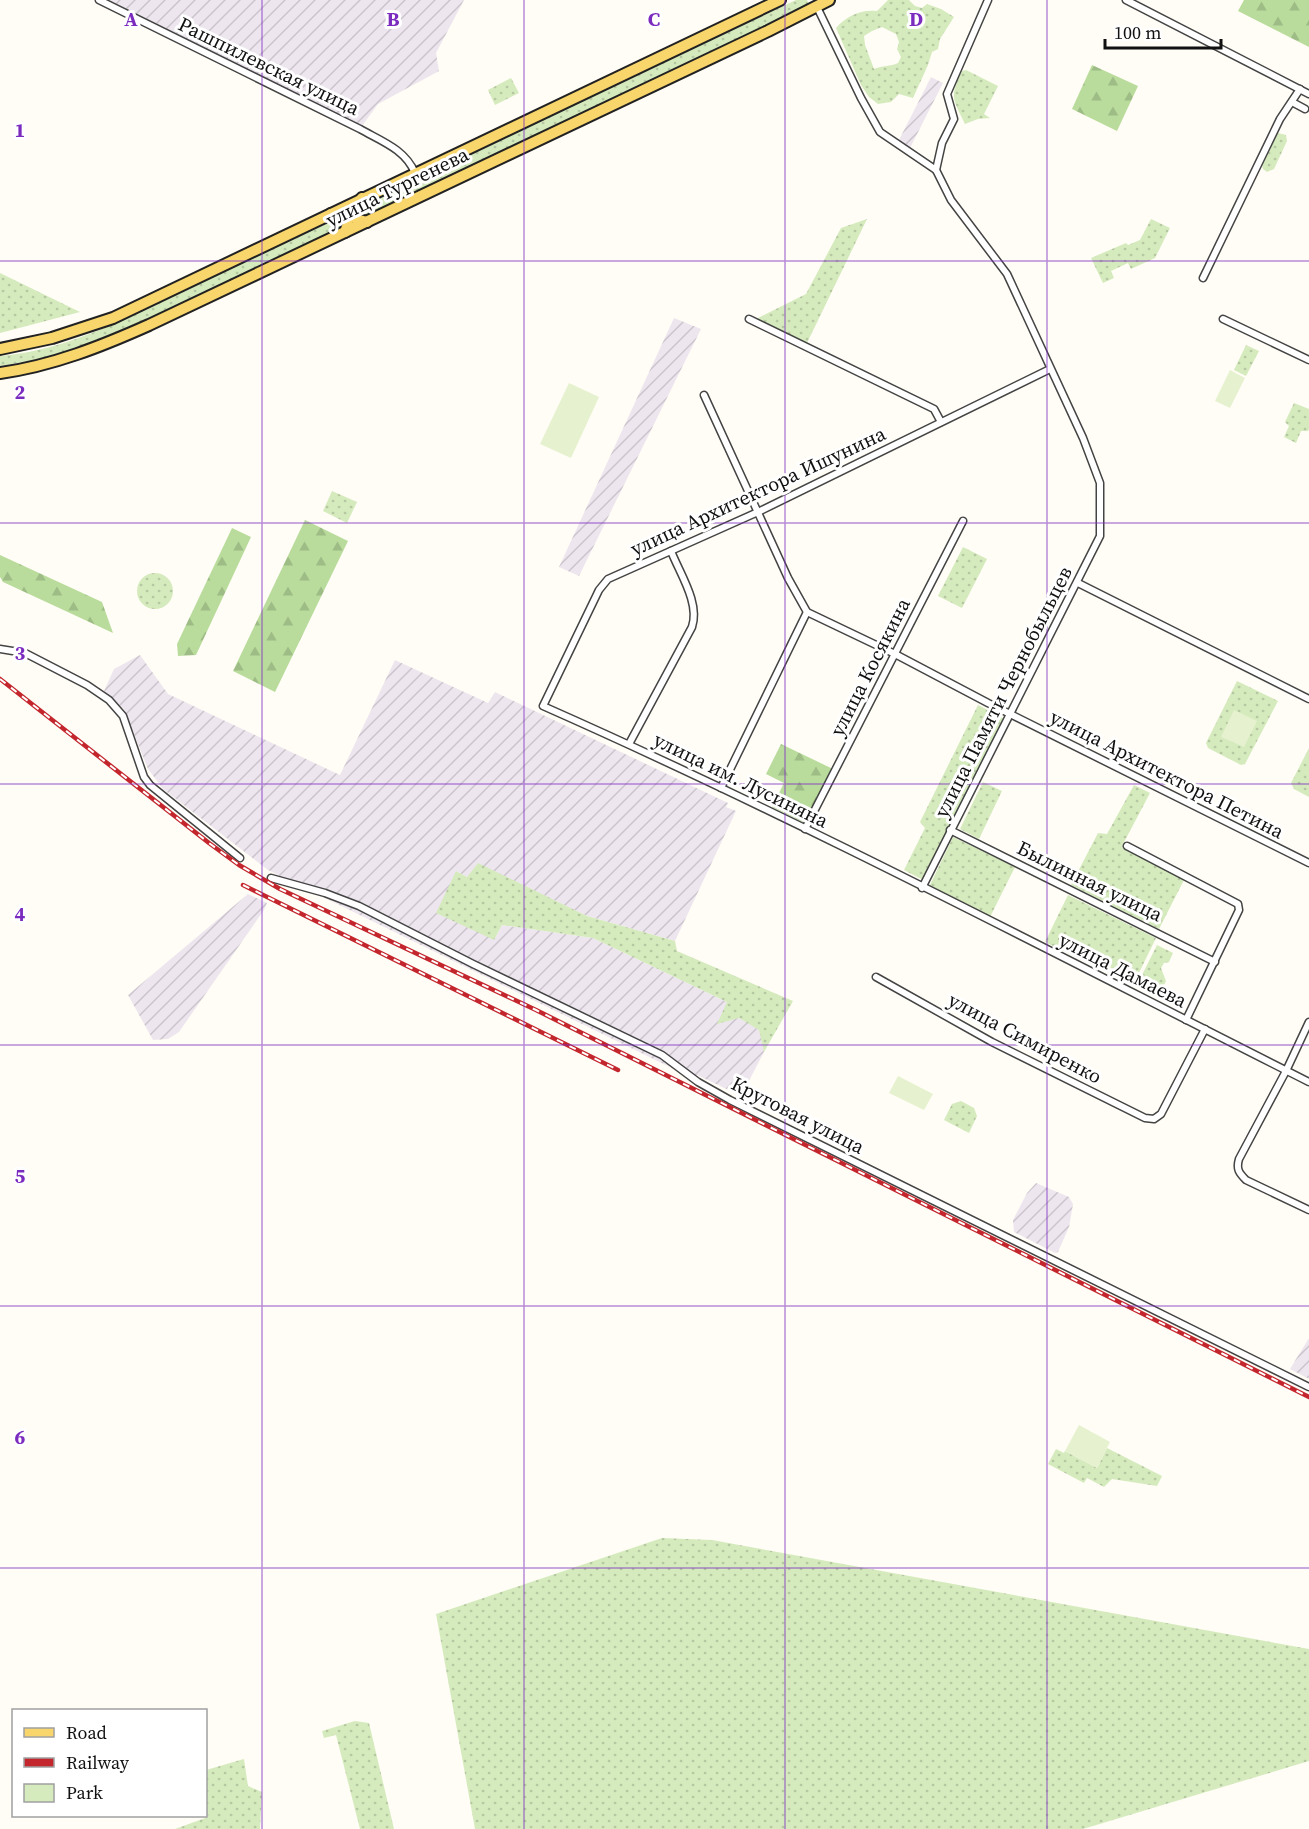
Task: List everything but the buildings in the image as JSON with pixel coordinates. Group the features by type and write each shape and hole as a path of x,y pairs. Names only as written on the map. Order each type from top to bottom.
{"main road":[{"name":"улица Тургенева","path":"0,349 61,336 113,318 415,172 780,0"},
{"path":"813,2 829,0"},
{"name":"улица Тургенева","path":"0,373 48,364 123,337 803,14 813,2"},
{"path":"362,198 354,213 356,219 367,222"},
{"path":"328,214 340,213 345,216 348,224 345,232"}],"street":[{"name":"Рашпилевская улица","path":"99,0 397,149 410,162 415,172"},
{"path":"813,2 880,132 936,170 942,143 954,119 947,94 988,0"},
{"path":"1126,0 1309,94"},
{"path":"1203,278 1280,119 1300,89"},
{"path":"1292,102 1305,109"},
{"name":"улица Памяти Чернобыльцев","path":"922,888 1100,536 1101,509 1100,483 1083,438 1007,274 951,200 936,170"},
{"path":"1223,319 1309,360"},
{"path":"749,320 934,410 941,422"},
{"name":"улица Архитектора Ишунина","path":"543,706 599,590 608,579 758,512 1050,369"},
{"path":"704,395 788,578 807,612 721,788"},
{"name":"улица Косякина","path":"806,829 963,521"},
{"path":"629,744 696,616 671,551"},
{"path":"1077,583 1309,699"},
{"name":"улица Архитектора Петина","path":"807,612 1309,863"},
{"path":"0,649 25,653 87,685 109,700 123,716 144,777 158,792 240,858"},
{"name":"улица им. Лусиняна","path":"543,706 721,788 922,888"},
{"name":"Былинная улица","path":"950,830 1215,962"},
{"path":"1127,846 1238,904 1239,910 1186,1020"},
{"name":"Круговая улица","path":"271,878 325,893 359,906 472,964 662,1054 698,1082 802,1136 1309,1387"},
{"name":"улица Дамаева","path":"922,888 1309,1082"},
{"name":"улица Симиренко","path":"876,977 992,1042 1145,1118 1154,1119 1161,1114 1206,1029"},
{"path":"1309,1022 1286,1071 1239,1159 1238,1172 1246,1180 1309,1210"}],"shaded area":[{"path":"109,0 464,0 436,53 439,71 378,104 362,126"},
{"path":"931,77 943,83 909,150 897,144"},
{"path":"674,318 701,329 579,576 559,567"},
{"path":"140,655 168,694 340,775 395,660 488,703 495,692 728,803 726,807 736,811 675,941 587,916 478,864 467,877 456,871 494,940 502,925 593,938 727,1002 739,1018 760,1030 764,1052 741,1096 697,1075 690,1077 268,870 163,789 148,769 124,709 104,691 114,669"},
{"path":"248,894 267,903 264,910 179,1032 168,1039 153,1040 128,995"},
{"path":"1036,1183 1069,1197 1073,1204 1069,1227 1058,1252 1055,1253 1014,1232 1013,1220 1027,1193"},
{"path":"1309,1338 1309,1379 1290,1369"}],"green space":[{"path":"796,0 807,0 808,3 805,7 361,218 357,210 403,186"},
{"path":"888,0 909,0 915,6 922,8 927,4 954,17 940,39 938,49 932,52 913,98 899,94 891,102 878,104 869,97 861,85 836,28 854,14 877,11","holes":["882,27 896,34 899,42 897,49 901,57 898,63 874,69 864,36"]},
{"path":"1244,0 1309,0 1309,47 1238,11"},
{"path":"1092,65 1138,86 1117,131 1072,109"},
{"path":"966,70 998,86 984,114 990,118 978,119 965,124 955,103 954,93 962,71"},
{"path":"511,78 519,93 495,105 488,90"},
{"path":"1278,133 1286,135 1287,141 1274,169 1267,172 1262,165"},
{"path":"342,218 344,227 121,332 46,358 0,366 0,356 52,346 102,329"},
{"path":"867,219 807,343 756,319 806,294 841,228"},
{"path":"1151,219 1170,228 1155,258 1131,269 1128,263 1111,271 1114,278 1103,283 1091,258 1126,243 1128,245 1140,240"},
{"path":"0,273 80,312 0,333"},
{"path":"1246,345 1259,351 1246,376 1234,370"},
{"path":"1230,370 1245,378 1230,408 1215,401"},
{"path":"569,383 599,397 571,458 540,444"},
{"path":"1294,403 1309,409 1309,429 1301,431 1296,443 1284,437 1289,426 1285,422"},
{"path":"332,491 357,502 347,523 323,511"},
{"path":"305,520 348,541 275,692 233,671"},
{"path":"232,528 251,537 196,655 178,656 177,644"},
{"path":"963,547 987,559 962,608 938,596"},
{"path":"0,555 102,602 113,633 3,582 0,577"},
{"path":"155,573 167,579 173,591 167,603 155,609 143,603 137,591 143,579"},
{"path":"1237,681 1278,701 1245,764 1241,765 1208,748 1206,743"},
{"path":"978,705 1005,719 925,881 904,870 925,828 920,822"},
{"path":"1234,710 1257,721 1244,747 1221,737"},
{"path":"781,744 833,769 807,824 772,807 784,783 766,774"},
{"path":"1309,748 1309,797 1294,789 1291,783"},
{"path":"983,782 1002,791 979,839 960,829"},
{"path":"1134,785 1150,793 1122,846 1185,878 1159,929 1071,885 1098,833 1107,834"},
{"path":"953,837 1015,867 990,917 929,887"},
{"path":"478,863 587,916 675,941 677,951 793,1001 764,1052 759,1030 739,1018 717,1024 727,1002 593,938 502,925 494,940 436,913 456,871 467,877"},
{"path":"1068,895 1156,938 1133,985 1045,942"},
{"path":"1157,945 1173,953 1169,962 1164,963 1161,968 1166,981 1160,993 1138,983"},
{"path":"898,1076 933,1094 924,1110 889,1093"},
{"path":"961,1101 974,1108 977,1116 969,1133 944,1120 952,1104"},
{"path":"1079,1425 1110,1442 1097,1468 1065,1451"},
{"path":"1107,1448 1162,1476 1157,1486 1112,1479 1104,1487 1087,1478 1084,1483 1048,1464 1056,1449 1064,1453 1065,1451 1097,1468"},
{"path":"662,1538 712,1540 1309,1649 1309,1761 1083,1829 475,1829 436,1614"},
{"path":"355,1721 369,1723 394,1829 360,1829 336,1735 324,1738 322,1731"},
{"path":"244,1759 248,1786 262,1792 260,1829 175,1829 208,1817 207,1770"}],"railway":[{"path":"0,679 209,843 239,865 280,889 536,1010 1309,1397"},
{"path":"243,885 618,1070"}]}
